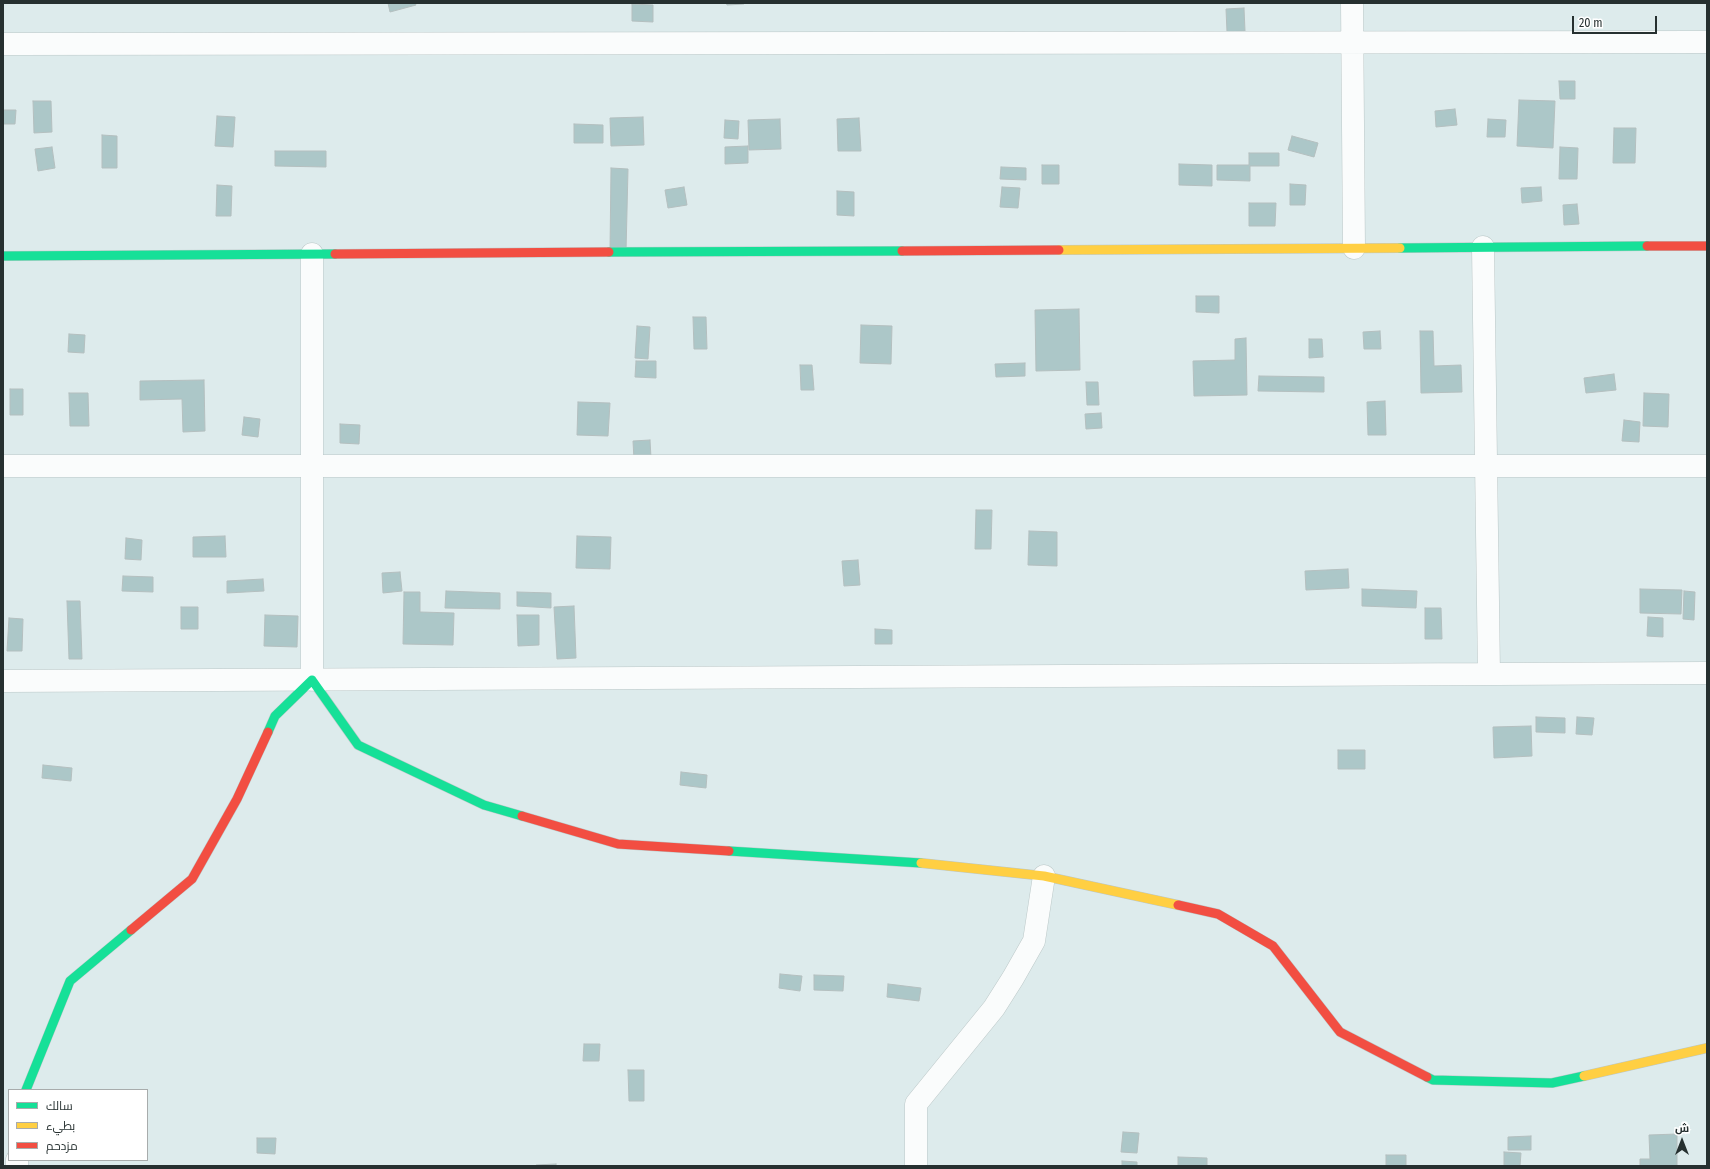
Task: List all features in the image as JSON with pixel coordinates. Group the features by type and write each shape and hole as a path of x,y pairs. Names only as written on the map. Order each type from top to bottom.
{"street":[{"path":"1352,3 1354,248"},
{"path":"3,44 1707,42"},
{"path":"3,256 1707,246"},
{"path":"1483,247 1488,674"},
{"path":"312,254 312,680 358,745 484,805 618,844 888,860 1044,876 1218,914 1273,946 1340,1032 1433,1080 1552,1083 1707,1048"},
{"path":"3,466 1707,466"},
{"path":"3,681 1707,673"},
{"path":"26,1089 70,981 192,879 236,799 275,716 312,680"},
{"path":"916,1166 916,1104 994,1008 1017,972 1034,941 1044,876"}],"building":[{"path":"388,3 415,3 416,5 390,12"},
{"path":"726,3 744,3 744,4 727,5"},
{"path":"632,4 653,5 653,22 632,21"},
{"path":"1244,8 1245,31 1227,32 1226,9"},
{"path":"1559,81 1575,81 1575,99 1560,99"},
{"path":"1519,100 1555,101 1553,148 1517,146"},
{"path":"33,101 51,101 52,132 34,133"},
{"path":"1455,109 1457,125 1436,127 1435,111"},
{"path":"3,110 16,110 15,124 3,124"},
{"path":"217,116 235,117 233,147 215,146"},
{"path":"643,117 644,145 611,146 610,118"},
{"path":"859,118 861,151 838,151 837,119"},
{"path":"780,119 781,149 749,150 748,120"},
{"path":"1488,119 1506,120 1505,137 1487,137"},
{"path":"725,120 739,121 738,139 724,138"},
{"path":"574,124 603,125 603,143 574,143"},
{"path":"1614,128 1636,128 1635,163 1613,163"},
{"path":"102,135 117,136 117,168 102,168"},
{"path":"1292,136 1318,143 1314,157 1288,150"},
{"path":"748,146 748,163 725,164 725,147"},
{"path":"52,147 55,168 38,171 35,149"},
{"path":"1560,147 1578,148 1577,179 1559,179"},
{"path":"275,151 326,151 326,167 275,166"},
{"path":"1249,153 1279,153 1279,166 1250,166 1250,181 1217,180 1217,165 1249,165"},
{"path":"1179,164 1212,165 1212,186 1179,185"},
{"path":"1042,165 1059,165 1059,184 1042,184"},
{"path":"1001,167 1026,168 1026,180 1000,179"},
{"path":"611,168 628,169 626,252 610,252"},
{"path":"1290,184 1306,185 1305,205 1290,205"},
{"path":"217,185 232,186 231,216 216,216"},
{"path":"684,187 687,205 668,208 665,190"},
{"path":"1002,187 1020,188 1018,208 1000,207"},
{"path":"1541,187 1542,201 1522,203 1521,188"},
{"path":"837,191 854,192 854,216 837,215"},
{"path":"1249,203 1276,203 1275,226 1249,226"},
{"path":"1577,204 1579,224 1564,225 1563,205"},
{"path":"1196,296 1219,296 1219,313 1196,312"},
{"path":"1079,309 1080,370 1036,371 1035,310"},
{"path":"693,317 706,317 707,349 694,349"},
{"path":"861,325 892,326 891,364 860,363"},
{"path":"637,326 650,327 648,359 635,358"},
{"path":"1380,331 1381,349 1364,349 1363,332"},
{"path":"1420,331 1433,331 1434,366 1461,365 1462,392 1421,393"},
{"path":"69,334 85,335 84,353 68,352"},
{"path":"1246,338 1247,395 1194,396 1193,361 1235,360 1235,339"},
{"path":"1309,339 1322,339 1323,357 1309,358"},
{"path":"636,361 656,361 656,378 635,377"},
{"path":"1025,363 1025,376 996,377 995,364"},
{"path":"800,365 812,365 814,390 801,390"},
{"path":"1614,374 1616,390 1586,393 1584,378"},
{"path":"1259,376 1324,377 1324,392 1258,391"},
{"path":"204,380 205,431 183,432 182,399 140,400 140,381"},
{"path":"1086,382 1098,382 1099,405 1087,405"},
{"path":"10,389 23,389 23,415 10,415"},
{"path":"69,393 88,393 89,426 70,426"},
{"path":"1644,393 1669,394 1668,427 1643,426"},
{"path":"1385,401 1386,435 1368,435 1367,402"},
{"path":"578,402 610,403 608,436 577,435"},
{"path":"1101,413 1102,428 1086,429 1085,414"},
{"path":"244,417 260,419 258,437 242,435"},
{"path":"1624,420 1640,422 1639,442 1622,441"},
{"path":"340,424 360,425 359,444 340,443"},
{"path":"650,440 651,458 634,460 633,441"},
{"path":"976,510 992,510 991,549 975,549"},
{"path":"1029,531 1057,532 1057,566 1028,565"},
{"path":"225,536 226,557 193,557 193,537"},
{"path":"577,536 611,537 610,569 576,568"},
{"path":"126,538 142,540 141,560 125,559"},
{"path":"858,560 860,585 844,586 842,561"},
{"path":"1348,569 1349,588 1306,590 1305,571"},
{"path":"400,572 402,591 383,593 382,573"},
{"path":"123,576 153,577 153,592 122,591"},
{"path":"263,579 264,591 227,593 227,581"},
{"path":"1362,589 1417,591 1416,608 1362,606"},
{"path":"1640,589 1682,590 1681,614 1640,613"},
{"path":"446,591 500,593 500,609 445,608"},
{"path":"1684,591 1695,592 1694,620 1683,619"},
{"path":"404,592 420,592 420,612 454,613 453,645 403,644"},
{"path":"517,592 551,593 551,608 517,606"},
{"path":"67,601 80,601 82,659 69,659"},
{"path":"574,606 576,658 557,659 554,607"},
{"path":"181,607 198,607 198,629 181,629"},
{"path":"1425,608 1441,608 1442,639 1425,639"},
{"path":"265,615 298,616 297,647 264,646"},
{"path":"517,615 539,615 539,645 518,646"},
{"path":"1648,617 1663,618 1663,637 1647,636"},
{"path":"9,618 23,619 22,651 7,651"},
{"path":"875,629 892,630 892,644 875,644"},
{"path":"1536,717 1565,718 1565,733 1536,732"},
{"path":"1577,717 1594,718 1592,735 1576,734"},
{"path":"1531,726 1532,756 1494,758 1493,727"},
{"path":"1338,750 1365,750 1365,769 1338,769"},
{"path":"43,765 72,768 71,781 42,778"},
{"path":"681,772 707,775 706,788 680,785"},
{"path":"780,974 802,976 800,991 779,988"},
{"path":"814,975 844,976 843,991 814,990"},
{"path":"888,984 921,988 919,1001 887,997"},
{"path":"584,1044 600,1044 599,1061 583,1061"},
{"path":"628,1070 644,1070 644,1101 629,1101"},
{"path":"1123,1132 1139,1133 1137,1153 1121,1152"},
{"path":"1677,1134 1677,1166 1640,1166 1640,1159 1650,1159 1649,1135"},
{"path":"1531,1136 1531,1150 1508,1150 1508,1137"},
{"path":"257,1138 276,1138 275,1154 257,1153"},
{"path":"1504,1152 1521,1153 1520,1166 1504,1166"},
{"path":"1386,1155 1406,1155 1406,1166 1386,1166"},
{"path":"1178,1157 1207,1158 1207,1166 1178,1166"},
{"path":"1122,1161 1137,1162 1137,1166 1122,1166"},
{"path":"556,1164 556,1166 536,1166 536,1165"}],"traffic: fast":[{"path":"1400,248 1647,246"},
{"path":"609,252 902,251"},
{"path":"3,256 335,254"},
{"path":"268,732 275,716 312,680 358,745 484,805 522,816"},
{"path":"729,851 921,863"},
{"path":"26,1089 70,981 131,930"},
{"path":"1427,1077 1433,1080 1552,1083 1584,1076"}],"traffic: slow":[{"path":"1059,250 1400,248"},
{"path":"921,863 1044,876 1178,905"},
{"path":"1584,1076 1707,1048"}],"traffic: jam":[{"path":"1647,246 1707,246"},
{"path":"902,251 1059,250"},
{"path":"335,254 609,252"},
{"path":"131,930 192,879 237,799 268,732"},
{"path":"522,816 618,844 729,851"},
{"path":"1178,905 1218,914 1273,946 1340,1032 1427,1077"}]}
